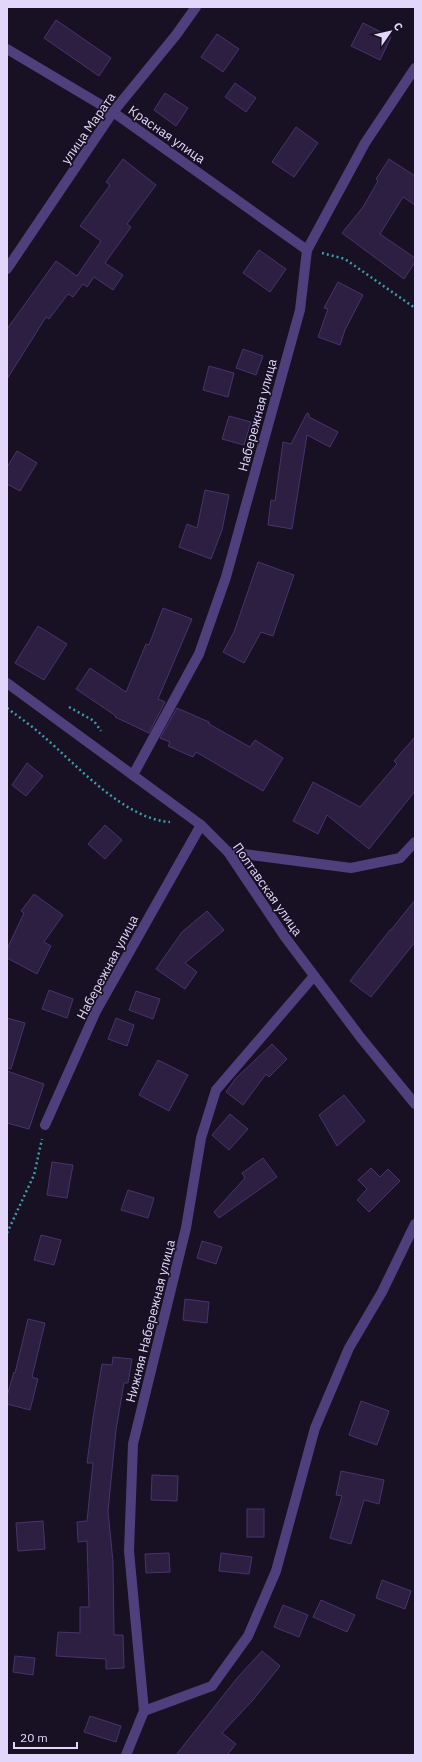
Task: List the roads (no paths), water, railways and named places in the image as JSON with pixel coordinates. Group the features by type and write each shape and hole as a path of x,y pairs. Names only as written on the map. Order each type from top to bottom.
{"street":[{"name":"улица Марата","path":"7,269 113,112 176,35 196,7"},
{"name":"Красная улица","path":"7,49 113,112 307,250"},
{"name":"Набережная улица","path":"133,775 199,654 226,577 300,310 307,250 365,143 415,68"},
{"name":"Полтавская улица","path":"7,683 201,825 228,852 285,937 361,1038 415,1104"},
{"name":"Набережная улица","path":"45,1125 96,1011 201,825"},
{"path":"228,852 351,868 400,858 415,842"},
{"name":"Нижняя Набережная улица","path":"126,1755 144,1711 129,1551 133,1444 186,1228 201,1138 216,1090 314,976"},
{"path":"144,1711 212,1686 248,1636 276,1571 315,1428 349,1348 382,1292 415,1224"}]}
